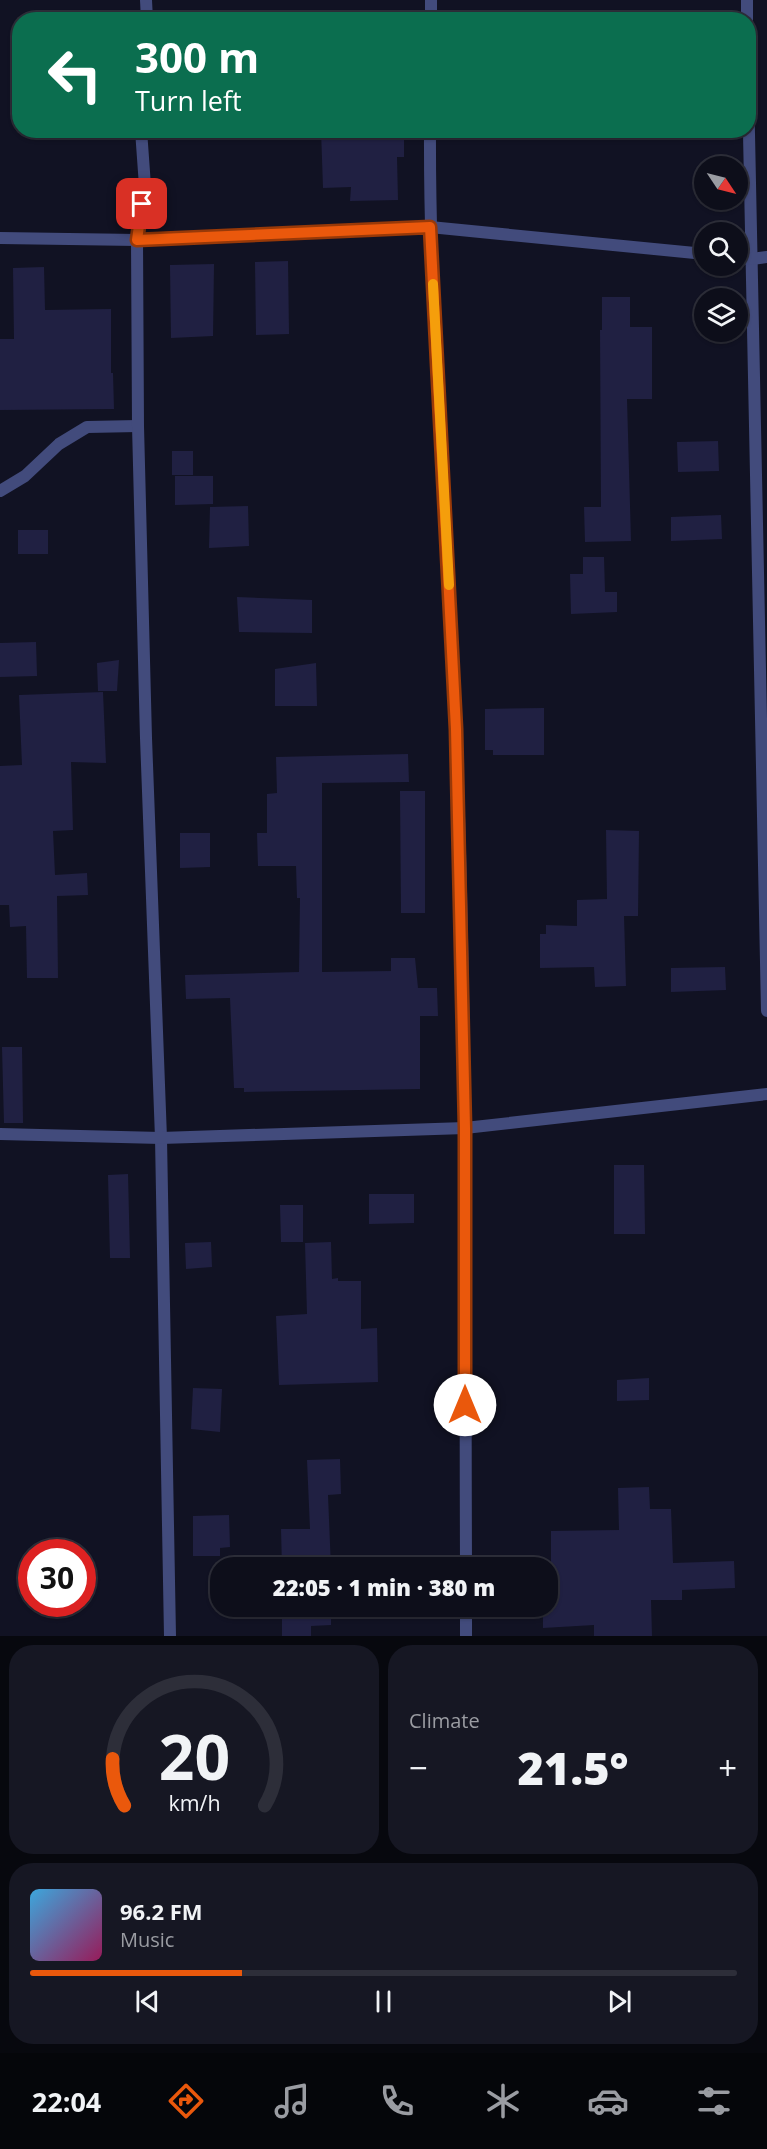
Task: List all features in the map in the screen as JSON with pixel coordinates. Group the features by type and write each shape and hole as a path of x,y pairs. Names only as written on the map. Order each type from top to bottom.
{"street":[{"path":"141,138 144,186 137,240 138,426 146,738 161,1138 170,1636"},
{"path":"430,138 430,227 456,729 465,1128 466,1557"},
{"path":"749,138 767,1011"},
{"path":"0,238 137,240 430,227 694,253"},
{"path":"748,259 767,257"},
{"path":"0,490 25,476 58,444 87,427 138,426"},
{"path":"0,1134 161,1138 465,1128 767,1094"},
{"path":"466,1617 466,1636"}],"building":[{"path":"321,138 404,138 404,157 397,157 398,200 350,201 351,187 323,188"},
{"path":"288,261 289,334 256,335 255,262"},
{"path":"214,264 213,336 171,338 170,265"},
{"path":"44,267 45,310 111,309 111,373 113,373 114,409 0,410 0,339 14,339 13,268"},
{"path":"602,297 630,297 630,327 652,327 652,399 627,399 631,541 585,542 584,507 601,507 600,330 602,330"},
{"path":"718,441 719,471 678,472 677,442"},
{"path":"172,451 193,451 193,475 172,475"},
{"path":"175,476 213,476 213,504 175,505"},
{"path":"248,506 249,546 209,548 210,507"},
{"path":"721,515 722,539 671,541 671,517"},
{"path":"18,530 48,530 48,554 18,554"},
{"path":"583,557 604,557 605,592 617,592 617,612 571,614 570,574 583,574"},
{"path":"237,597 312,600 312,633 239,632"},
{"path":"36,642 37,676 0,677 0,643"},
{"path":"119,660 117,691 98,691 97,663"},
{"path":"316,663 317,706 275,706 275,669"},
{"path":"103,692 106,763 71,762 73,830 53,831 55,875 87,873 88,895 57,896 58,978 27,978 26,926 10,927 9,905 0,905 0,766 22,765 19,695"},
{"path":"544,708 544,755 493,755 493,750 485,750 485,709"},
{"path":"408,754 409,782 322,783 322,972 391,971 391,958 415,958 418,988 437,988 438,1016 420,1016 420,1089 244,1092 244,1088 234,1088 230,998 186,999 185,975 299,972 300,898 297,898 296,866 258,866 257,833 267,833 267,794 277,793 276,757"},
{"path":"400,791 425,791 425,913 401,913"},
{"path":"606,830 639,831 638,916 624,916 626,986 595,987 594,967 540,968 540,934 546,934 546,925 577,926 577,900 607,899"},
{"path":"180,833 210,833 210,867 180,868"},
{"path":"725,967 726,990 671,992 671,968"},
{"path":"2,1047 22,1047 23,1123 4,1123"},
{"path":"614,1165 644,1165 645,1234 614,1234"},
{"path":"128,1174 130,1258 110,1258 108,1175"},
{"path":"369,1194 414,1194 414,1223 369,1224"},
{"path":"280,1205 303,1205 303,1242 281,1242"},
{"path":"211,1242 212,1267 186,1269 185,1243"},
{"path":"331,1242 332,1279 361,1281 361,1329 377,1328 378,1382 279,1385 276,1316 307,1314 305,1243"},
{"path":"649,1378 649,1400 617,1401 617,1380"},
{"path":"193,1388 222,1389 220,1432 191,1429"},
{"path":"340,1459 341,1494 328,1495 331,1557 282,1557 281,1529 310,1529 307,1460"},
{"path":"649,1487 650,1509 671,1509 673,1563 734,1561 735,1588 682,1590 682,1600 651,1600 652,1636 594,1636 594,1625 543,1628 543,1617 558,1617 558,1557 551,1557 551,1531 619,1530 618,1488"},
{"path":"229,1515 230,1547 220,1548 220,1556 193,1556 193,1516"},
{"path":"282,1617 331,1617 331,1625 311,1626 311,1636 282,1636"}],"slow traffic":[{"path":"433,284 449,585"}],"route":[{"path":"142,204 137,240 430,227 456,729 465,1128 465,1405"}]}
